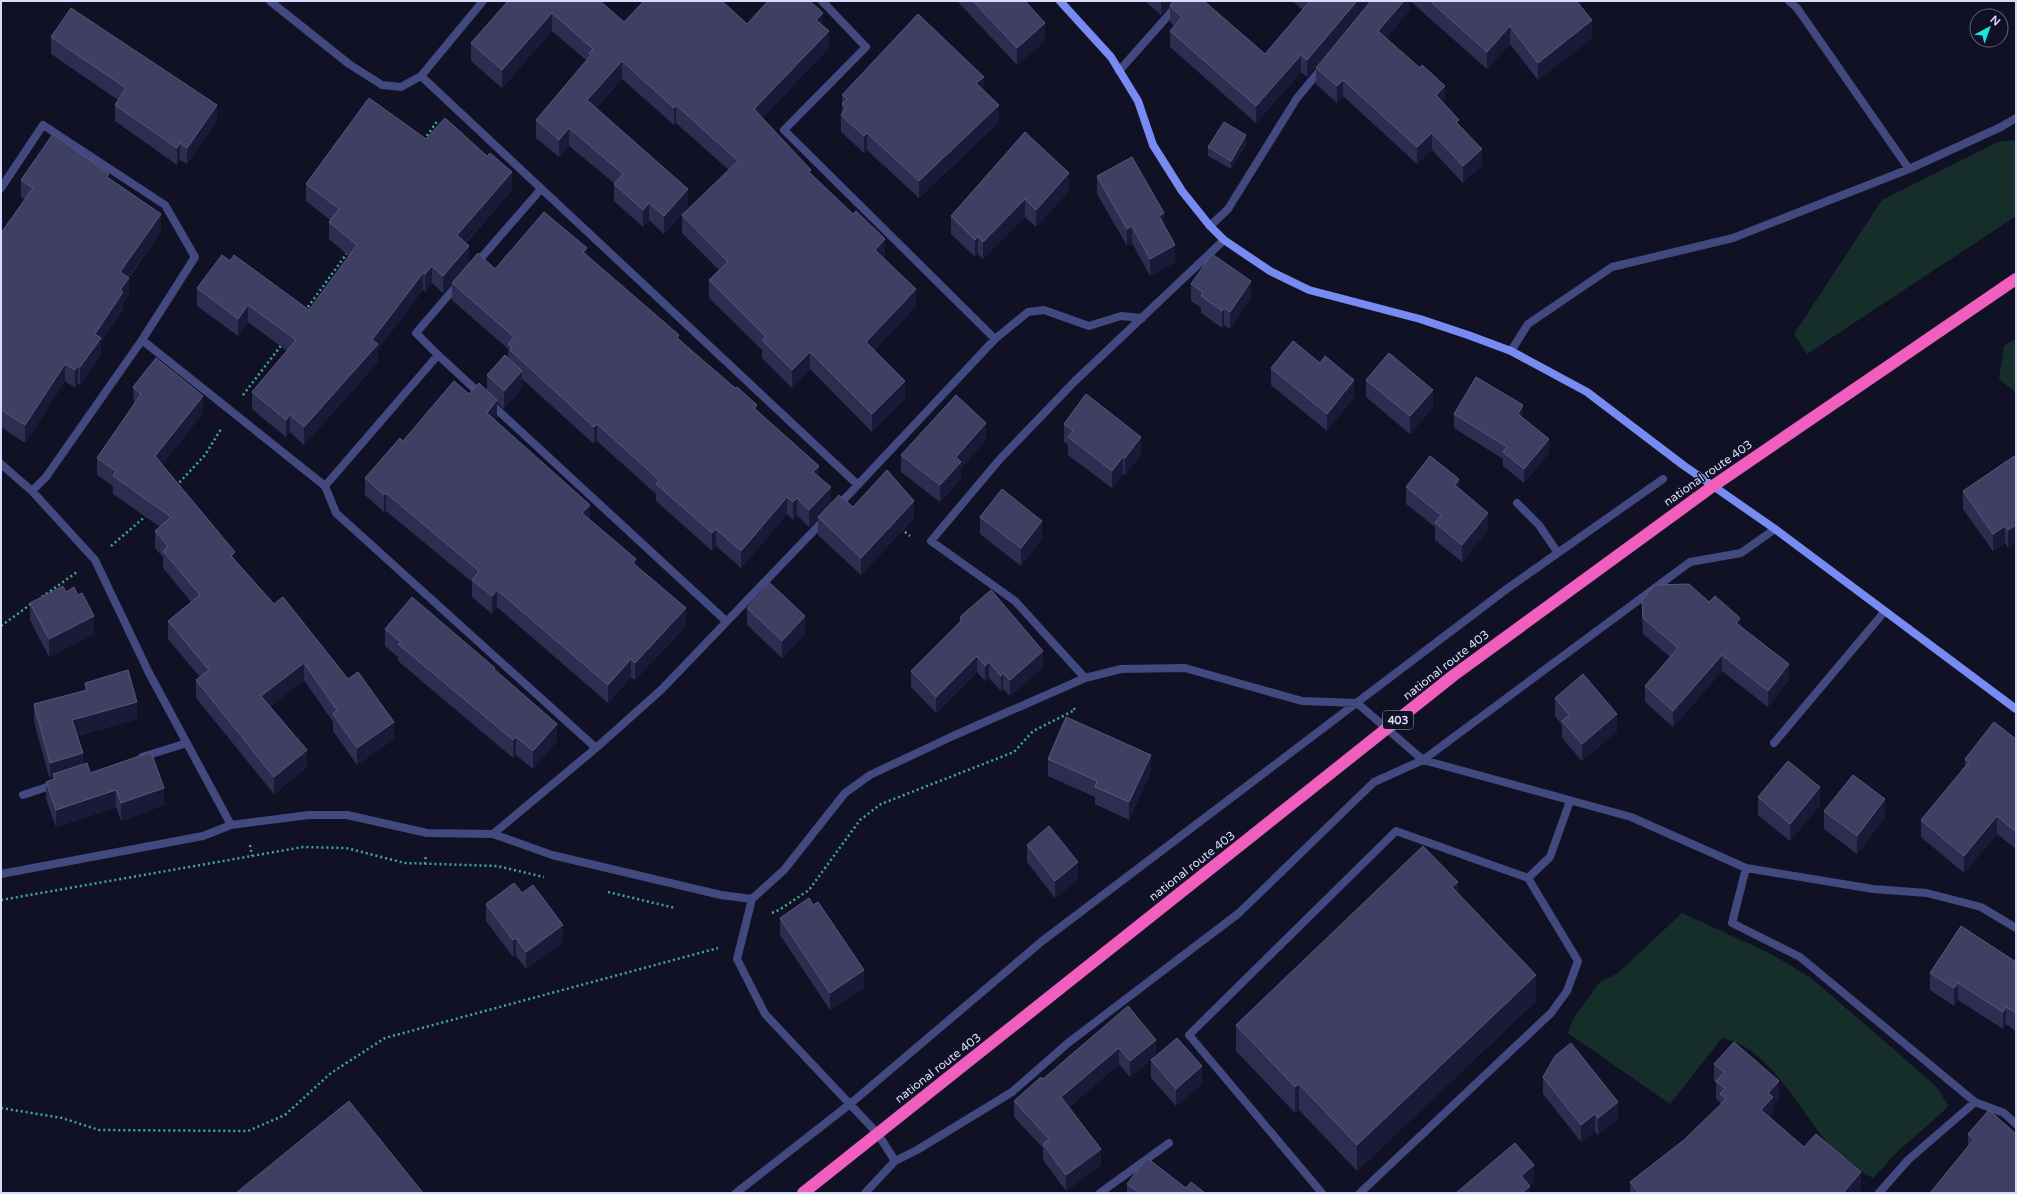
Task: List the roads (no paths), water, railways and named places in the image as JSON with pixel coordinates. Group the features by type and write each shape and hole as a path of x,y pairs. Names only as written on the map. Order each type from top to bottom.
{"highway":[{"name":"national route 403","path":"802,1193 1454,675 1713,486 2016,278"}],"street":[{"path":"270,1 349,64 382,86 401,87 421,76 483,1"},
{"path":"822,1 866,47 784,130 995,339"},
{"path":"1060,1 1111,57 1138,101 1153,145 1182,191 1210,226 1224,240 1270,271 1309,290 1420,319 1511,351 1587,392 1713,486 1775,529 2016,709"},
{"path":"1119,71 1181,1"},
{"path":"1789,1 1797,8 1909,170"},
{"path":"1210,226 1228,210 1297,98 1327,62"},
{"path":"421,76 858,485"},
{"path":"1511,351 1528,324 1612,267 1733,238 1909,170 2001,127 2016,118"},
{"path":"1,188 43,124 166,206 195,257 142,340 46,477 32,491"},
{"path":"541,189 416,333 438,356 726,621"},
{"path":"1085,678 1015,601 931,541 1005,454 1075,381 1224,240"},
{"path":"493,834 596,748 662,689 858,485 995,339 1028,312 1044,310 1089,326 1121,316 1142,318"},
{"path":"142,340 325,486 336,513 596,748"},
{"path":"325,486 438,356"},
{"path":"1,464 32,491 95,560 149,673 231,825"},
{"path":"736,1193 850,1104 1041,942 1508,588 1663,479"},
{"path":"1516,503 1539,525 1558,553"},
{"path":"865,1193 895,1161 917,1150 1012,1092 1068,1044 1239,913 1374,782 1423,760 1690,562 1741,553 1775,529"},
{"path":"1774,743 1885,611"},
{"path":"895,1161 878,1134 765,1014 737,958 752,899 784,870 845,793 870,775 953,736 1085,678 1121,669 1185,668 1302,701 1357,703 1388,728 1423,760 1570,801 1631,816 1746,868 1872,889 1927,893 1981,907 2016,928"},
{"path":"134,760 187,743"},
{"path":"23,795 68,781"},
{"path":"1528,878 1550,857 1570,801"},
{"path":"1,874 204,836 231,825 309,815 347,815 427,833 493,834 552,855 721,895 752,899"},
{"path":"1322,1193 1189,1035 1396,831 1528,878 1578,961 1567,991 1551,1013 1360,1193"},
{"path":"1746,868 1732,923 1800,957 1975,1102 2004,1113 2016,1124"},
{"path":"1879,1193 1908,1160 1975,1102"},
{"path":"1100,1193 1169,1143"}]}
